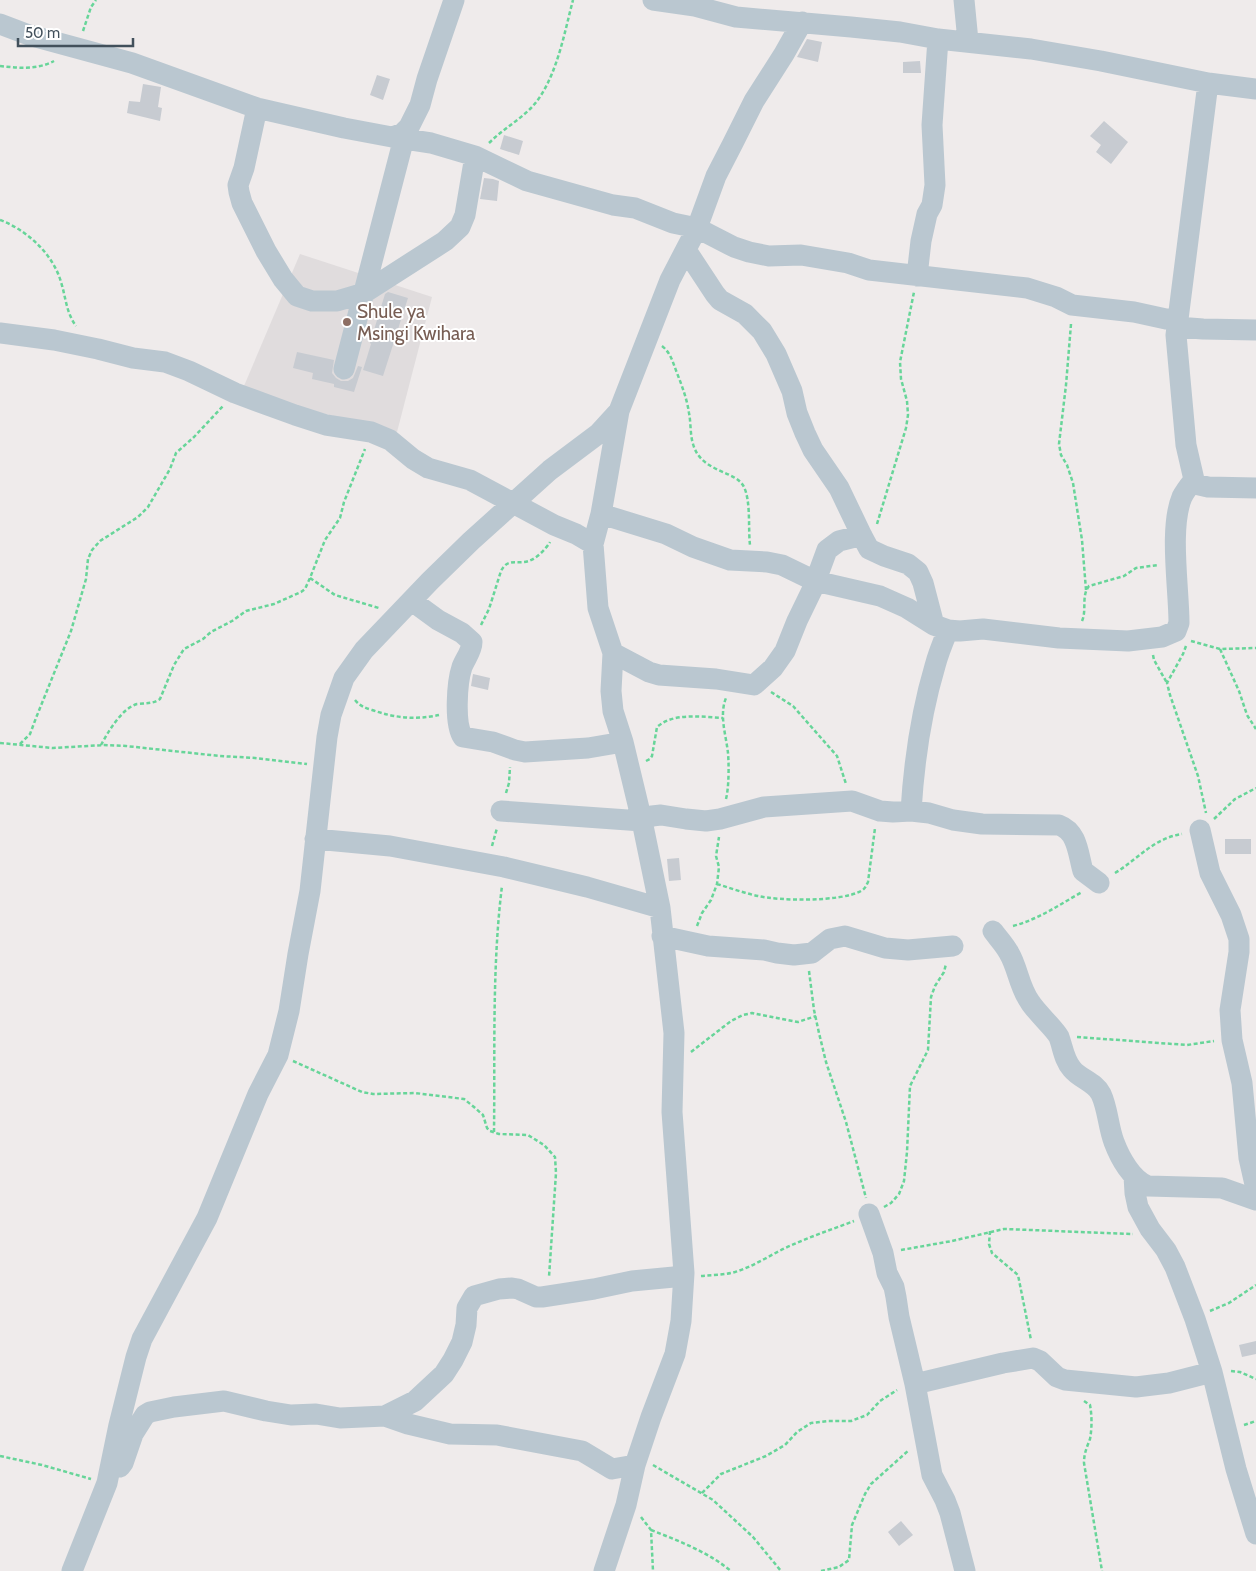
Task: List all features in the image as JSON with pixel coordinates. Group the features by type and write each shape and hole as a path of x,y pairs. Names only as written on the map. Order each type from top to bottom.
{"street":[{"path":"344,369 364,293 398,138 408,127 420,105 454,0"},
{"path":"654,0 695,6 736,17 900,32 938,39 1031,49 1208,83 1256,89"},
{"path":"964,0 968,41"},
{"path":"604,1571 626,1505 651,1417 675,1354 681,1321 684,1275 672,1112 674,1033 660,908 642,821 623,742 613,711 611,691 613,653 598,608 593,544 601,514 619,411 670,280 697,228 716,176 754,101 802,22"},
{"path":"0,24 29,35 132,63 257,108 344,128 431,143 476,156 527,181 613,205 635,208 673,223 697,228 749,252 770,256 801,255 848,263 869,270 1027,288 1056,297 1072,305 1134,312 1203,329 1256,330"},
{"path":"917,276 921,241 927,214 932,205 935,185 932,125 938,39"},
{"path":"1208,83 1177,323 1177,349 1186,445 1193,481 1198,486 1256,488"},
{"path":"257,108 238,188 242,203 266,251 283,279 297,296 312,301 337,301 364,293 445,241 460,227 465,214 476,156"},
{"path":"686,250 720,300 745,314 762,331 776,354 792,391 797,413 816,456 839,488 866,543"},
{"path":"0,333 54,340 133,358 165,362 235,393 295,415 326,424 371,432 390,440 413,459 428,468 470,480 593,544"},
{"path":"72,1571 107,1483 121,1415 142,1339 207,1218 258,1094 278,1055 289,1011 310,891 323,764 331,715 344,678 364,650 430,581 550,470 598,434 619,411"},
{"path":"601,514 666,534 730,560 767,562 782,565 815,581 880,596 941,627 960,631 983,629 1075,639 1128,641 1149,639 1176,631 1179,623 1176,524 1182,496 1193,481"},
{"path":"613,653 649,672 659,675 716,679 750,685 773,668 786,651 830,546 839,541 855,537 884,556 908,564 918,572 941,627 921,724 913,775 911,811"},
{"path":"412,601 450,628 462,633 472,642 472,648 462,666 460,674 457,718 459,731 463,737 493,742 525,752 588,748 623,742"},
{"path":"501,811 642,821 652,816 661,815 698,821 720,819 764,807 852,801 880,811 929,813 953,820 982,824 1059,825 1066,827 1073,834 1082,872 1099,883"},
{"path":"1204,827 1210,873 1231,915 1239,939 1239,952 1230,1010 1232,1040 1239,1066 1245,1105 1249,1158 1256,1189"},
{"path":"316,839 390,846 504,867 587,887 660,908"},
{"path":"993,931 1009,953 1023,992 1058,1036 1066,1060 1072,1070 1094,1085 1100,1092 1114,1141 1134,1176 1141,1183 1148,1186 1222,1188 1256,1200"},
{"path":"662,936 690,944 806,954 812,953 830,939 845,936 873,945 908,950 953,946"},
{"path":"1134,1176 1138,1207 1175,1267 1196,1319 1212,1372 1236,1469 1256,1534"},
{"path":"869,1214 883,1253 884,1265 896,1297 932,1475 950,1513 965,1571"},
{"path":"385,1416 415,1401 444,1374 462,1342 467,1308 474,1296 499,1289 512,1288 536,1297 548,1296 632,1281 684,1275"},
{"path":"915,1384 1003,1363 1033,1358 1040,1361 1057,1377 1076,1381 1136,1387 1169,1383 1212,1372"},
{"path":"107,1483 123,1463 136,1427 145,1415 150,1412 174,1407 224,1401 291,1415 316,1414 340,1418 385,1416 408,1424 450,1434 497,1435 582,1451 612,1469 637,1462"}],"path":[{"path":"0,66 30,68 59,58 75,47 91,7 96,0"},
{"path":"476,156 492,140 531,108 542,93 556,62 572,0"},
{"path":"0,220 31,238 48,256 58,274 70,318 98,349"},
{"path":"866,543 906,428 907,402 901,379 900,362 917,276"},
{"path":"1072,305 1070,347 1059,444 1061,455 1067,465 1073,483 1082,540 1086,590 1084,616 1075,639"},
{"path":"649,336 667,350 684,388 696,452 713,469 739,480 744,487 748,506 751,561"},
{"path":"20,744 30,734 71,631 86,578 88,559 92,550 100,541 138,517 148,508 170,469 176,453 194,437 235,393"},
{"path":"101,745 110,728 125,711 133,706 157,702 160,699 174,665 184,648 203,639 246,611 274,604 302,592 310,578 325,540 340,518 344,502 371,432"},
{"path":"472,642 489,609 504,565 510,562 533,559 547,546 554,525"},
{"path":"1086,590 1093,584 1124,576 1136,568 1176,562"},
{"path":"310,578 335,595 384,610 396,616"},
{"path":"1149,639 1154,660 1167,683 1198,776 1204,827"},
{"path":"1167,683 1183,654 1186,646 1185,639 1198,644 1220,648 1256,648"},
{"path":"1220,648 1239,691 1247,715 1256,729"},
{"path":"690,944 702,913 711,900 717,884 719,867 716,851 728,780 728,754 723,718 724,704 728,693 735,685 750,685 777,695 793,706 837,756 852,801"},
{"path":"336,698 350,698 363,708 395,717 418,718 450,714 457,718"},
{"path":"627,765 650,759 656,727 662,722 680,717 723,718"},
{"path":"0,743 53,748 101,745 126,746 323,764"},
{"path":"993,931 1031,921 1099,883 1160,840 1204,827 1224,812 1235,799 1256,788"},
{"path":"717,884 757,896 788,899 814,899 851,895 863,890 868,882 874,832 880,811"},
{"path":"494,1132 498,918 504,867"},
{"path":"684,1275 723,1274 751,1266 800,1241 859,1220 891,1203 899,1194 904,1181 907,1152 910,1086 928,1050 931,997 935,986 944,972 953,946"},
{"path":"806,954 826,1062 846,1122 869,1214"},
{"path":"673,1064 703,1044 731,1021 743,1015 752,1013 798,1022 816,1016"},
{"path":"1058,1036 1187,1045 1232,1040"},
{"path":"278,1055 362,1092 373,1094 415,1093 464,1100 483,1115 490,1132 528,1136 544,1145 555,1156 556,1173 548,1296"},
{"path":"883,1253 952,1241 1004,1229 1133,1234 1150,1229"},
{"path":"990,1231 989,1244 992,1253 1018,1275 1033,1358"},
{"path":"1196,1319 1229,1303 1256,1285"},
{"path":"1212,1372 1226,1370 1240,1372 1256,1380"},
{"path":"1076,1381 1073,1390 1075,1396 1090,1405 1091,1411 1090,1438 1084,1453 1084,1463 1102,1571"},
{"path":"702,1493 721,1474 766,1456 785,1446 797,1432 811,1423 851,1421 867,1415 880,1401 897,1390 915,1384"},
{"path":"821,1571 839,1567 849,1560 852,1525 865,1494 872,1484 924,1438"},
{"path":"0,1456 42,1465 107,1483"},
{"path":"637,1462 655,1466 713,1500 753,1537 781,1571"},
{"path":"626,1505 642,1518 651,1530 677,1540 717,1560 731,1571"},
{"path":"651,1530 653,1571"}],"shaded area":[{"path":"300,254 432,297 397,432 241,393"}],"building":[{"path":"807,39 822,42 818,62 797,57"},
{"path":"920,61 921,73 903,73 903,62"},
{"path":"377,75 390,79 383,100 370,95"},
{"path":"143,84 161,87 158,107 162,108 160,121 127,113 129,101 140,102"},
{"path":"1104,121 1128,142 1111,164 1096,152 1101,145 1090,136"},
{"path":"504,135 523,141 519,155 500,149"},
{"path":"484,178 499,181 497,201 480,199"},
{"path":"388,292 408,298 383,376 363,370 385,294"},
{"path":"297,352 334,360 332,373 341,381 348,381 353,378 358,366 362,367 354,392 334,387 334,384 312,379 313,373 293,368"},
{"path":"473,674 490,678 488,690 471,686"},
{"path":"1225,839 1251,839 1251,854 1225,854"},
{"path":"679,858 681,880 669,881 667,859"},
{"path":"1256,1341 1256,1354 1242,1357 1239,1345"},
{"path":"901,1521 913,1535 899,1546 888,1532"}],"place":[{"name":"Shule ya Msingi Kwihara","path":"347,322"}]}
